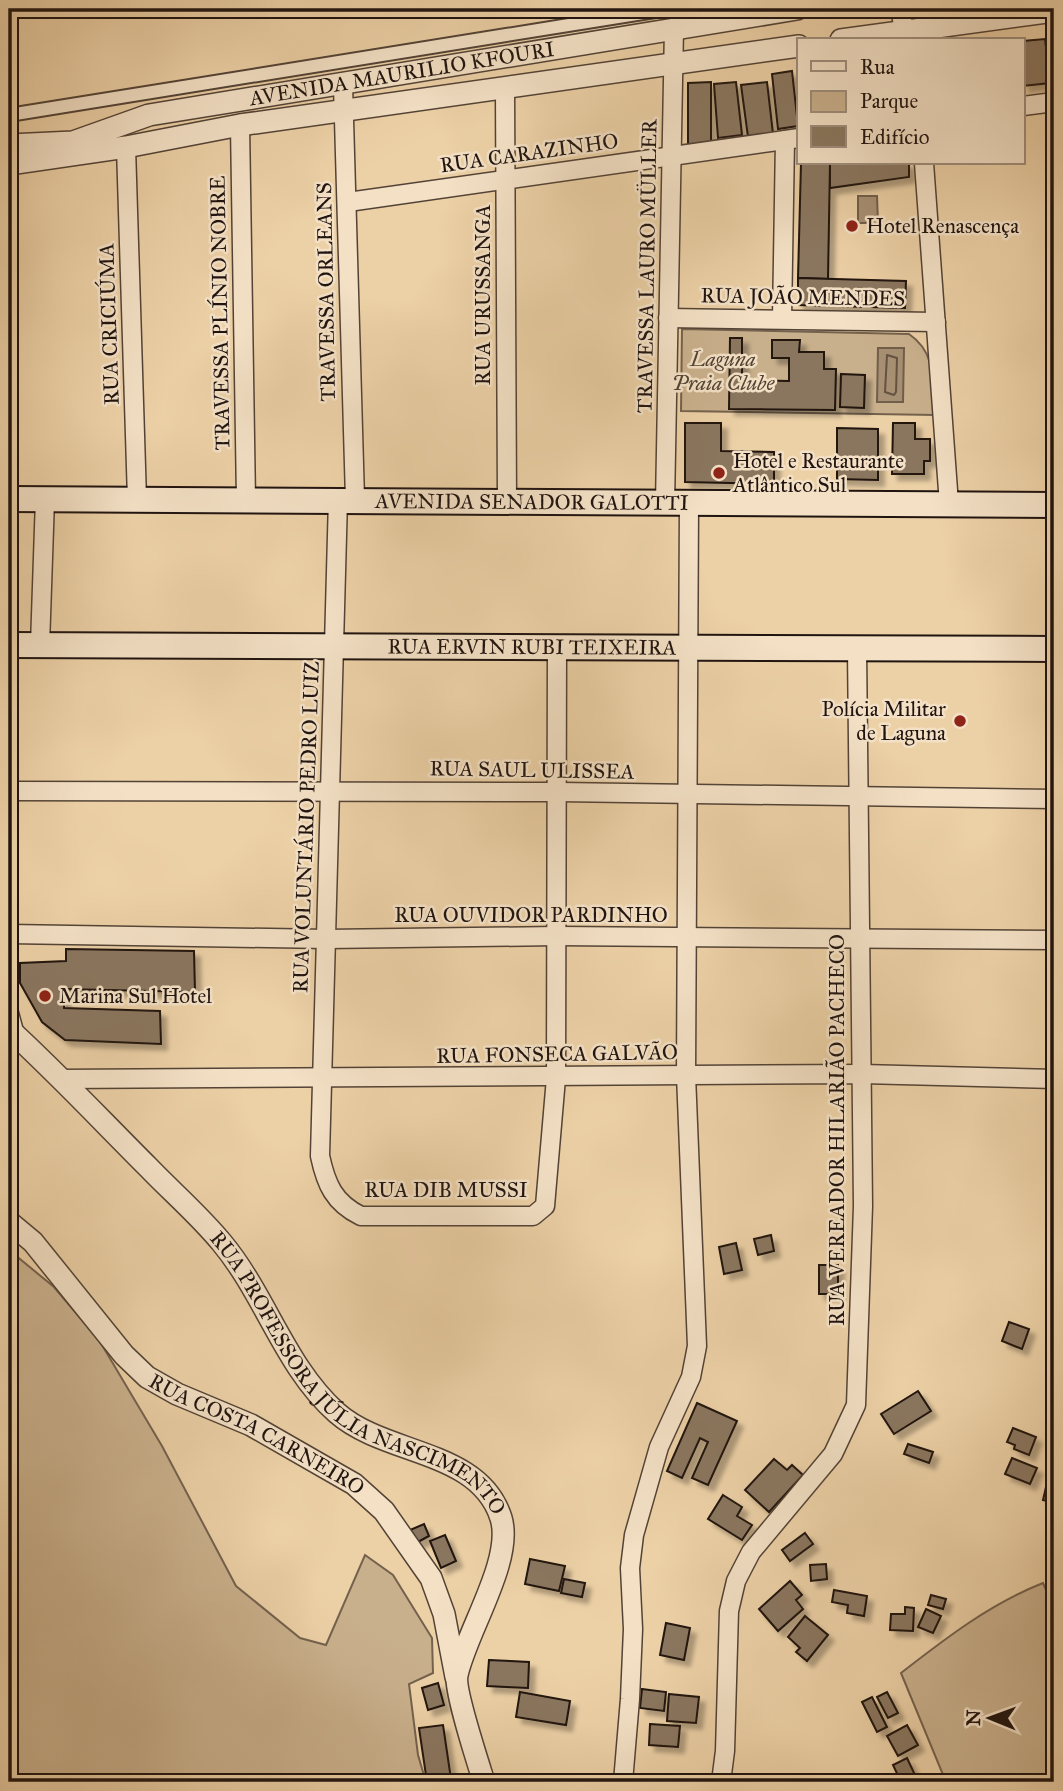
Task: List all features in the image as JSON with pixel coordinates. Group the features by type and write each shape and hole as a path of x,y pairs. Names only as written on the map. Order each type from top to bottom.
{"main road":[{"name":"AVENIDA SENADOR GALOTTI","path":"9,499 1054,505"},
{"name":"RUA ERVIN RUBI TEIXEIRA","path":"9,645 1054,649"}],"street":[{"name":"AVENIDA MAURILIO KFOURI","path":"9,145 73,142 97,136 149,114 342,85 671,18 797,9"},
{"path":"900,9 906,36"},
{"path":"874,38 906,36 1054,11"},
{"name":"TRAVESSA LAURO MÜLLER","path":"623,1782 633,1641 630,1568 634,1535 659,1447 691,1377 697,1346 687,1075 687,649 668,317 673,62 671,18"},
{"path":"9,115 671,18"},
{"name":"AVENIDA MAURILIO KFOURI","path":"9,164 127,147 240,125 505,90 673,62 797,46"},
{"name":"TRAVESSA ORLEANS","path":"342,85 348,202 346,499"},
{"name":"RUA URUSSANGA","path":"505,90 507,501"},
{"path":"1024,106 1054,102"},
{"name":"TRAVESSA PLÍNIO NOBRE","path":"240,125 246,500"},
{"path":"782,320 792,139"},
{"name":"RUA CARAZINHO","path":"348,202 792,139"},
{"name":"RUA CRICIÚMA","path":"127,147 137,499"},
{"path":"924,164 949,504"},
{"name":"RUA JOÃO MENDES","path":"668,317 936,322"},
{"path":"40,645 45,499"},
{"name":"RUA VOLUNTÁRIO PEDRO LUIZ","path":"320,1156 334,647 346,499"},
{"path":"556,1078 559,792 557,647"},
{"name":"RUA VEREADOR HILARIÃO PACHECO","path":"721,1782 725,1751 729,1611 736,1581 751,1552 833,1454 856,1405 863,1206 857,649"},
{"name":"RUA SAUL ULISSEA","path":"9,791 559,792 1054,799"},
{"name":"RUA OUVIDOR PARDINHO","path":"9,934 327,939 557,936 1054,940"},
{"path":"9,1013 12,1032"},
{"name":"RUA PROFESSORA JÚLIA NASCIMENTO","path":"12,1032 222,1242 254,1287 304,1379 339,1415 374,1435 471,1475 493,1497 502,1522 501,1547 494,1579 456,1677"},
{"name":"RUA FONSECA GALVÃO","path":"60,1079 862,1074 1054,1079"},
{"name":"RUA DIB MUSSI","path":"320,1156 334,1197 361,1216 533,1216 545,1206 548,1189 556,1078"},
{"name":"RUA COSTA CARNEIRO","path":"9,1222 33,1242 124,1355 147,1377 177,1394 262,1432 354,1484 384,1511 431,1578 444,1614 456,1677"},
{"path":"456,1677 484,1782"}],"green space":[{"name":"Laguna Praia Clube","path":"682,329 909,334 925,351 929,360 935,415 681,411"},
{"path":"9,1250 54,1287 99,1340 162,1446 236,1586 300,1638 326,1645 365,1555 393,1575 432,1638 433,1673 409,1684 418,1755 426,1782 9,1782"},
{"path":"1043,1583 1054,1608 1054,1782 946,1782 901,1673 987,1611"}],"water":[{"path":"858,196 877,196 878,223 858,223"},
{"path":"878,348 904,348 903,402 877,402"}],"building":[{"path":"1045,39 1050,83 1024,86 1024,41"},
{"path":"792,71 797,126 778,129 772,74"},
{"path":"711,82 711,144 688,144 688,83"},
{"path":"736,82 742,135 718,138 714,84"},
{"path":"767,82 773,134 748,137 741,85"},
{"path":"801,164 830,164 828,279 798,278"},
{"path":"830,164 909,164 909,177 830,188"},
{"path":"798,278 906,281 905,308 798,305"},
{"path":"730,338 742,338 742,380 789,381 789,358 772,358 772,340 800,340 799,352 824,352 824,369 836,369 835,410 729,409"},
{"path":"841,374 865,375 864,408 840,407"},
{"path":"685,423 721,423 721,451 774,452 774,484 685,482"},
{"path":"893,423 915,423 915,439 930,439 930,461 924,461 924,474 892,474"},
{"path":"837,428 878,429 878,480 837,479"},
{"name":"Marina Sul Hotel","path":"66,949 194,951 195,992 64,989 64,1008 160,1011 161,1044 65,1040 42,1022 20,983 20,963 66,961"},
{"path":"771,1235 774,1251 758,1255 754,1239"},
{"path":"736,1243 742,1270 724,1274 719,1247"},
{"path":"819,1265 838,1265 838,1294 819,1294"},
{"path":"1009,1322 1029,1329 1022,1349 1002,1341"},
{"path":"918,1391 931,1411 894,1434 881,1414"},
{"path":"697,1403 737,1421 708,1485 692,1478 708,1442 700,1438 682,1478 667,1471"},
{"path":"1013,1428 1036,1437 1029,1455 1014,1449 1015,1445 1007,1442"},
{"path":"908,1444 933,1452 929,1463 904,1454"},
{"path":"1012,1458 1037,1468 1030,1484 1005,1474"},
{"path":"774,1459 787,1470 792,1465 803,1475 769,1512 745,1490"},
{"path":"1046,1487 1054,1489 1054,1503 1043,1500"},
{"path":"723,1495 742,1507 737,1516 752,1525 742,1540 708,1519"},
{"path":"424,1524 429,1536 416,1543 410,1530"},
{"path":"805,1533 813,1544 790,1561 782,1550"},
{"path":"445,1535 456,1561 441,1568 430,1541"},
{"path":"530,1559 565,1566 559,1591 525,1584"},
{"path":"826,1564 827,1579 811,1581 810,1565"},
{"path":"564,1579 585,1583 582,1597 561,1593"},
{"path":"790,1581 802,1595 796,1600 803,1609 778,1631 759,1609"},
{"path":"834,1590 867,1596 864,1616 847,1613 848,1605 832,1602"},
{"path":"931,1595 946,1599 943,1609 928,1605"},
{"path":"905,1607 914,1608 913,1631 890,1630 891,1614 905,1614"},
{"path":"926,1609 941,1616 933,1633 918,1627"},
{"path":"805,1616 828,1635 807,1661 796,1652 800,1648 788,1637"},
{"path":"666,1623 690,1628 684,1660 660,1655"},
{"path":"489,1660 529,1662 528,1688 487,1686"},
{"path":"438,1683 444,1705 428,1710 422,1688"},
{"path":"642,1689 666,1692 664,1711 640,1708"},
{"path":"520,1692 570,1701 566,1725 516,1717"},
{"path":"887,1692 898,1713 888,1718 877,1697"},
{"path":"669,1694 699,1697 696,1723 667,1721"},
{"path":"872,1697 887,1727 877,1732 862,1702"},
{"path":"650,1724 680,1726 678,1747 649,1745"},
{"path":"443,1725 451,1779 427,1782 419,1728"},
{"path":"907,1725 918,1745 898,1756 887,1736"},
{"path":"907,1758 915,1775 901,1782 893,1765"}],"place":[{"name":"Hotel Renascença","path":"852,226"},
{"name":"Hotel e Restaurante Atlântico Sul","path":"719,473"},
{"name":"Polícia Militar de Laguna","path":"960,721"},
{"name":"Marina Sul Hotel","path":"45,996"}]}
